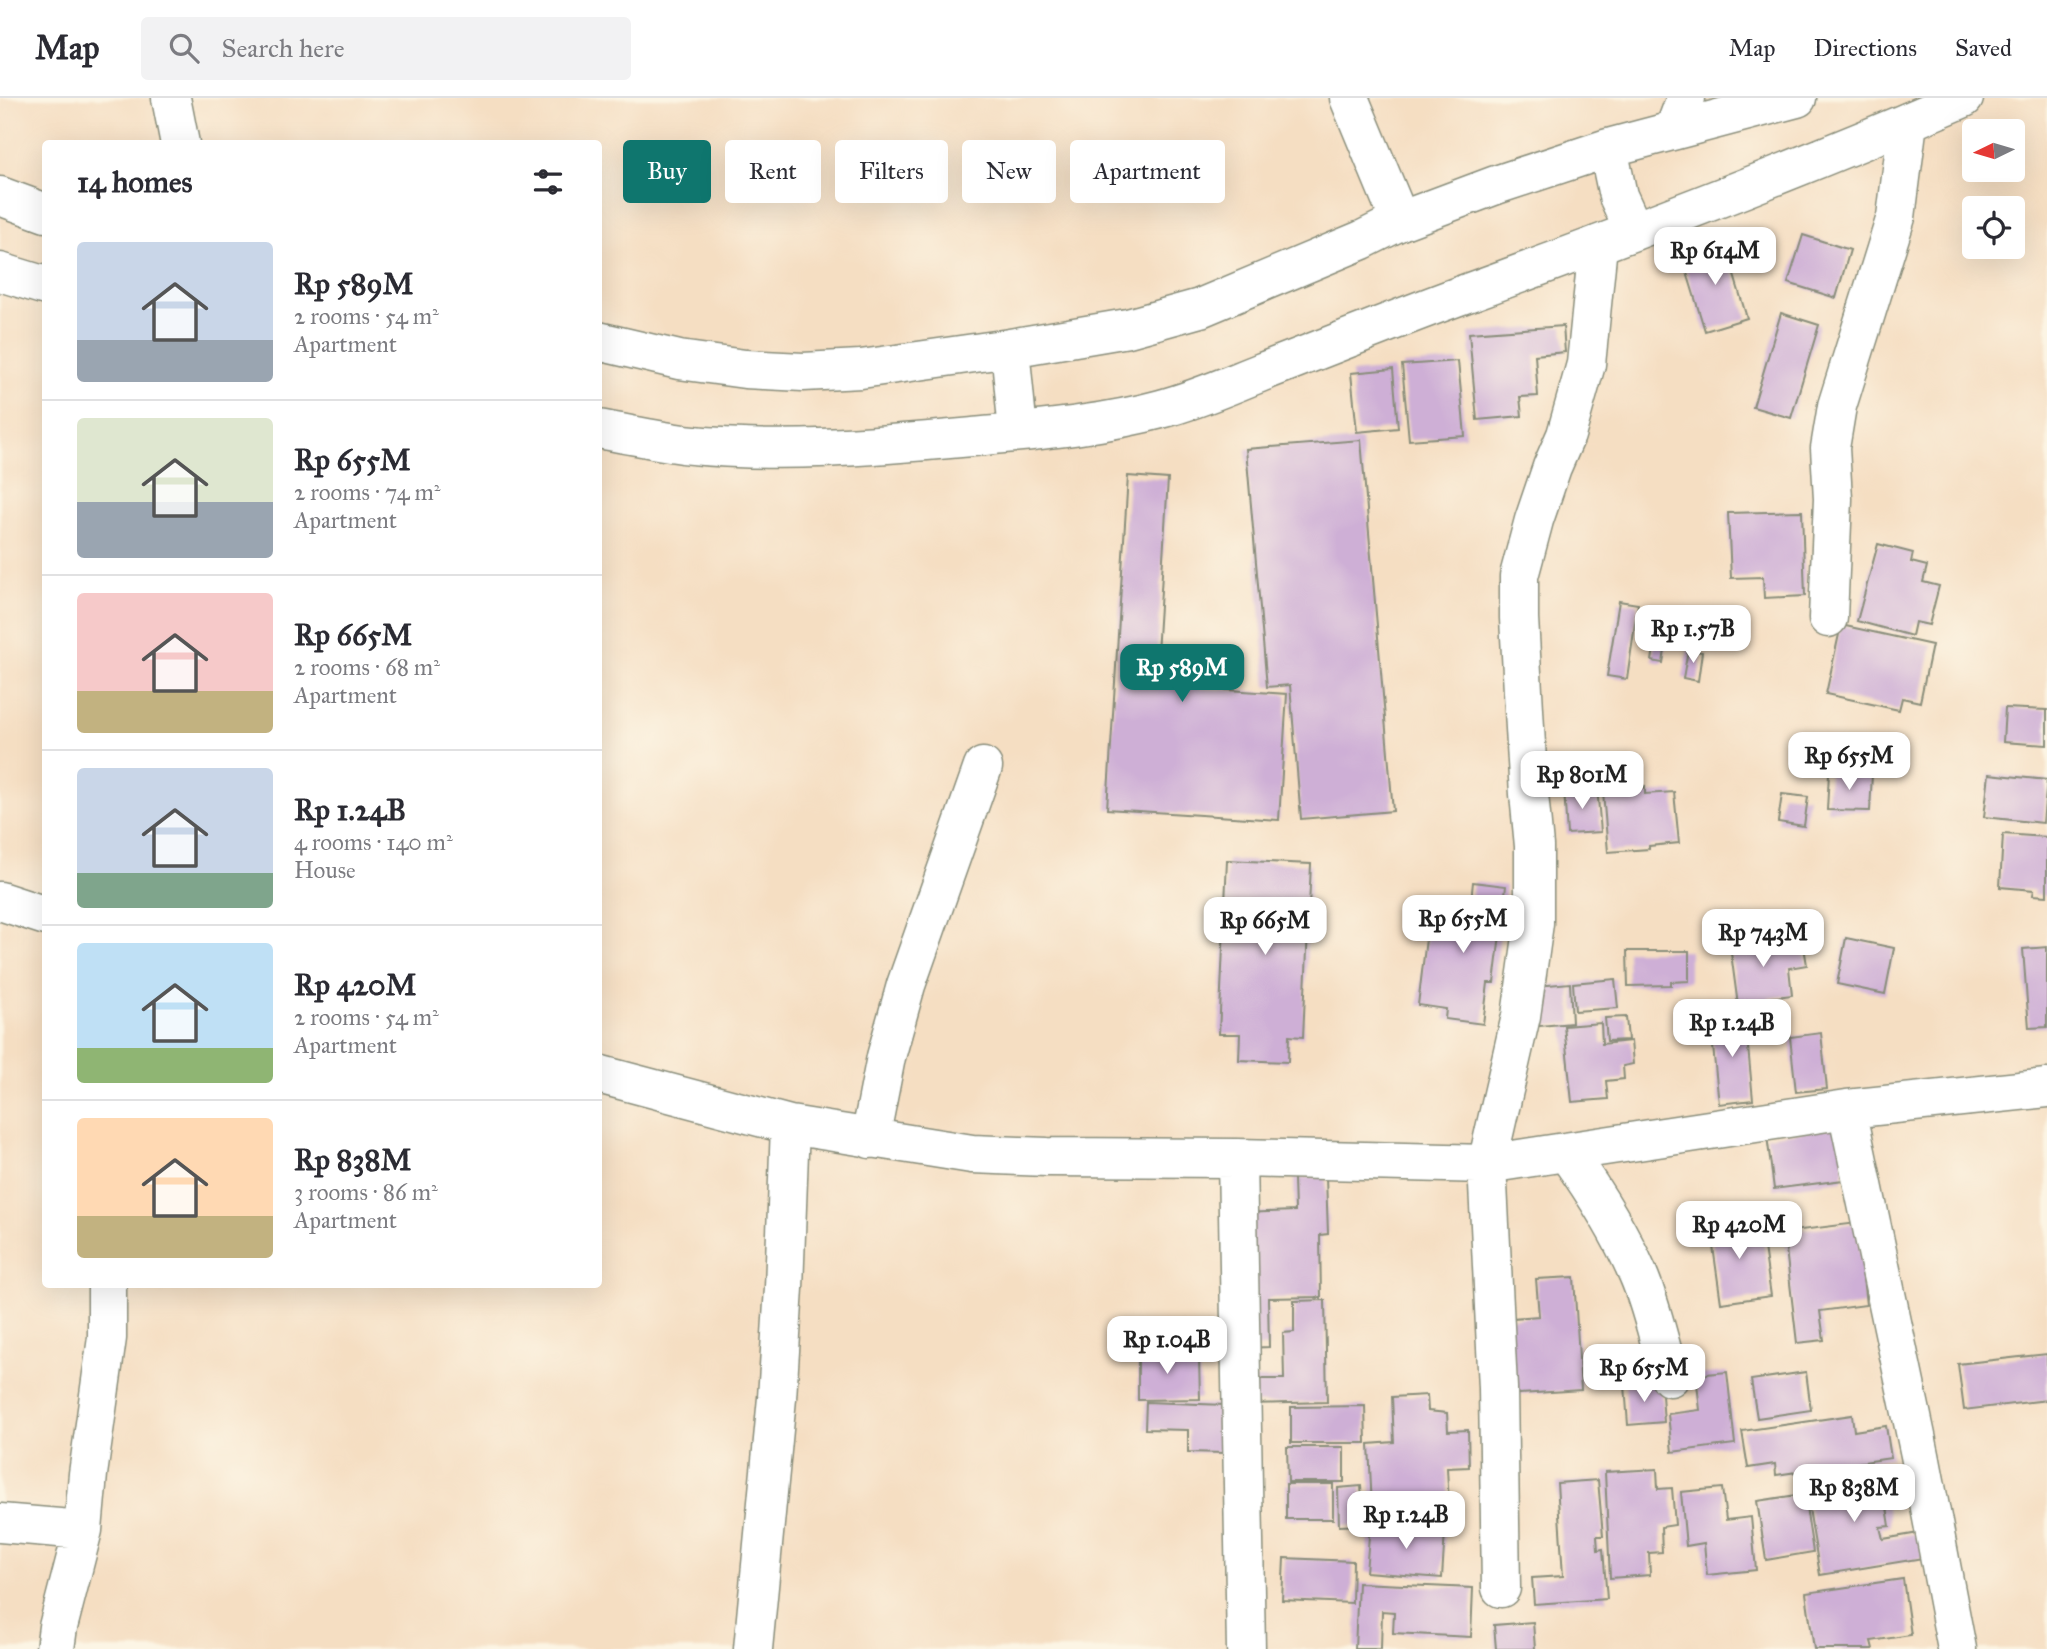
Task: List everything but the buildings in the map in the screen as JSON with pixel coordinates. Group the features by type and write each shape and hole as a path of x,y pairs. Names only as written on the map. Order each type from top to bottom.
{"main road":[{"path":"171,98 179,140"},
{"path":"1349,98 1400,221"},
{"path":"602,342 679,360 745,369 803,372 861,369 1128,328 1200,308 1362,240 1400,221 1496,185 1608,148 1680,114 1797,98"},
{"path":"602,430 682,443 754,448 880,446 1090,423 1160,410 1598,245 1964,98"},
{"path":"1828,618 1833,499 1830,448 1837,406 1896,217 1908,122"},
{"path":"1608,148 1618,197 1634,231"},
{"path":"0,196 42,212"},
{"path":"1501,1588 1498,1388 1487,1164 1521,1016 1534,923 1534,846 1525,742 1519,576 1534,520 1566,435 1586,364 1598,245"},
{"path":"0,272 42,285"},
{"path":"1010,348 1018,432"},
{"path":"870,1139 886,1057 905,985 983,767"},
{"path":"0,901 42,915"},
{"path":"602,1075 790,1125 972,1154 1487,1164 1847,1109 2047,1088"},
{"path":"1847,1109 1920,1455 1957,1649"},
{"path":"753,1649 777,1398 790,1125"},
{"path":"1567,1153 1598,1197 1639,1276 1670,1377"},
{"path":"1237,1158 1246,1649"},
{"path":"55,1649 58,1627 83,1530 107,1338 107,1288"},
{"path":"0,1523 83,1530"}]}
